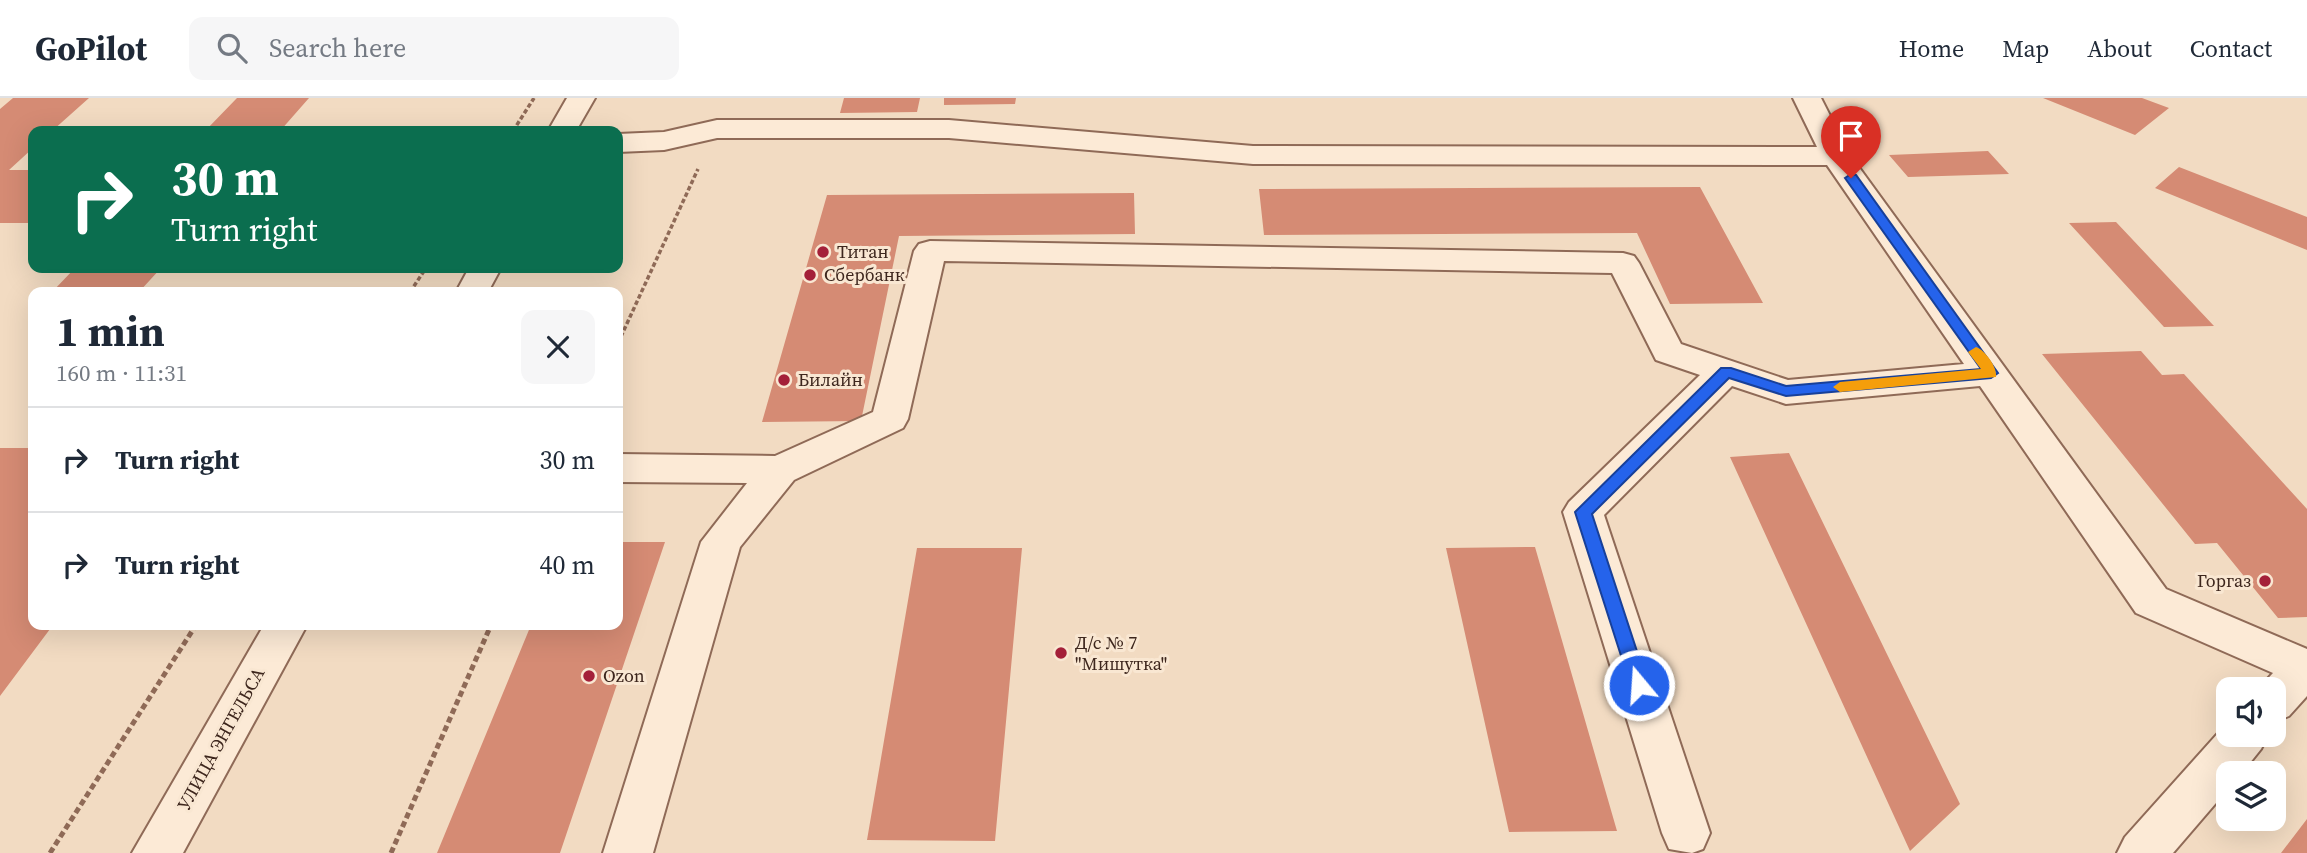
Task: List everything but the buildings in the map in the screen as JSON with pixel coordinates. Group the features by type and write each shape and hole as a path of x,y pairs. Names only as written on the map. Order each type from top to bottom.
{"street":[{"path":"565,126 581,98"},
{"path":"1807,98 1836,156 2151,601 2306,667 2286,689"},
{"path":"623,143 664,141 717,129 949,129 1254,155 1836,156"},
{"path":"623,468 780,470 890,419 930,251 1623,263 1668,352 1786,391 1991,373"},
{"path":"1686,833 1583,512 1726,372"},
{"path":"628,853 722,542 780,470"},
{"name":"УЛИЦА ЭНГЕЛЬСА","path":"157,853 283,630"},
{"path":"2142,853 2235,747"}],"path":[{"path":"516,126 534,98"},
{"path":"623,332 717,129"},
{"path":"50,853 193,630"},
{"path":"391,853 489,630"}],"slow traffic":[{"path":"1840,387 1991,373 1976,352"}],"place":[{"name":"Титан","path":"823,252"},
{"name":"Сбербанк","path":"810,275"},
{"name":"Билайн","path":"784,380"},
{"name":"Горгаз","path":"2265,581"},
{"name":"Д/с № 7 \"Мишутка\"","path":"1061,653"},
{"name":"Ozon","path":"589,676"}],"route":[{"path":"1639,685 1583,512 1726,372 1786,391 1991,373 1851,178"}]}
